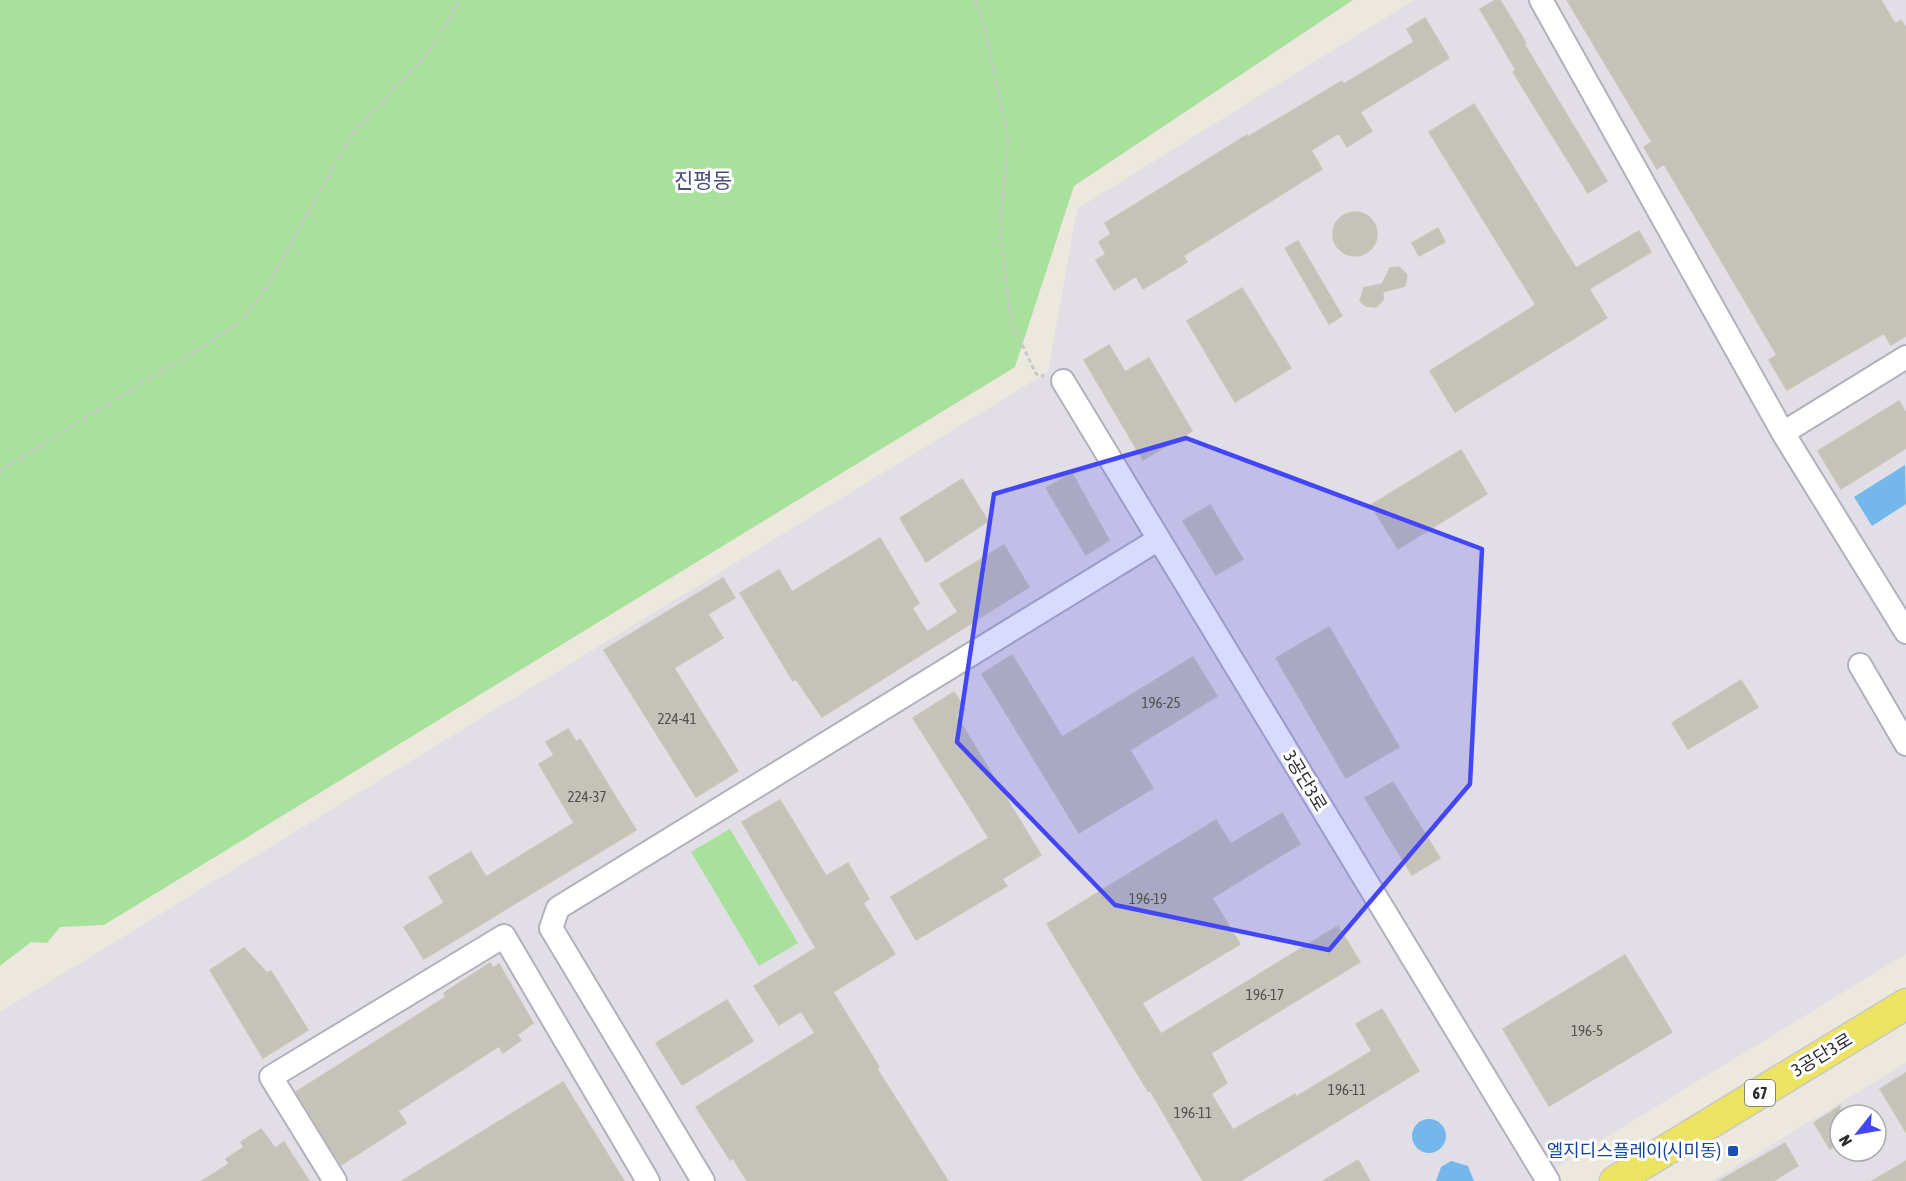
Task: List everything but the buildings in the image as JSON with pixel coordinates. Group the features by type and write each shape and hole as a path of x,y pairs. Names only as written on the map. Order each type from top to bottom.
{"main road":[{"name":"3공단3로","path":"1615,1181 1906,1004"}],"street":[{"path":"1541,0 1783,433 1906,632"},
{"path":"1783,433 1906,357"},
{"name":"3공단3로","path":"1063,381 1548,1181"},
{"path":"703,1181 551,928 558,908 1159,539"},
{"path":"1860,665 1906,744"},
{"path":"335,1181 271,1077 504,936 648,1181"}],"path":[{"path":"0,471 240,323 267,287 352,134 429,52 460,0"},
{"path":"975,0 982,17 1008,139 1000,228 1011,321 1036,374 1063,381"}],"highlighted area":[{"path":"1186,438 1482,549 1470,784 1329,950 1115,905 957,742 994,494"}],"shaded area":[{"path":"1414,0 1906,0 1906,954 1534,1181 0,1181 0,1012 1048,372 1077,209"},
{"path":"1906,1063 1906,1181 1712,1181 1828,1110 1828,1163 1888,1163 1888,1103 1840,1103"}],"green space":[{"path":"0,0 1353,0 1074,186 1015,367 104,925 60,927 47,943 31,942 0,966"},
{"path":"730,829 798,943 759,966 691,852"}],"water":[{"path":"1905,465 1906,504 1872,526 1854,497"},
{"path":"1429,1119 1441,1124 1446,1136 1441,1148 1429,1153 1417,1148 1412,1136 1417,1124"},
{"path":"1451,1161 1468,1166 1474,1181 1436,1181 1441,1167"}],"place":[{"name":"엘지디스플레이(시미동)","path":"1733,1151"}],"district":[{"name":"진평동","path":"703,181"}]}
